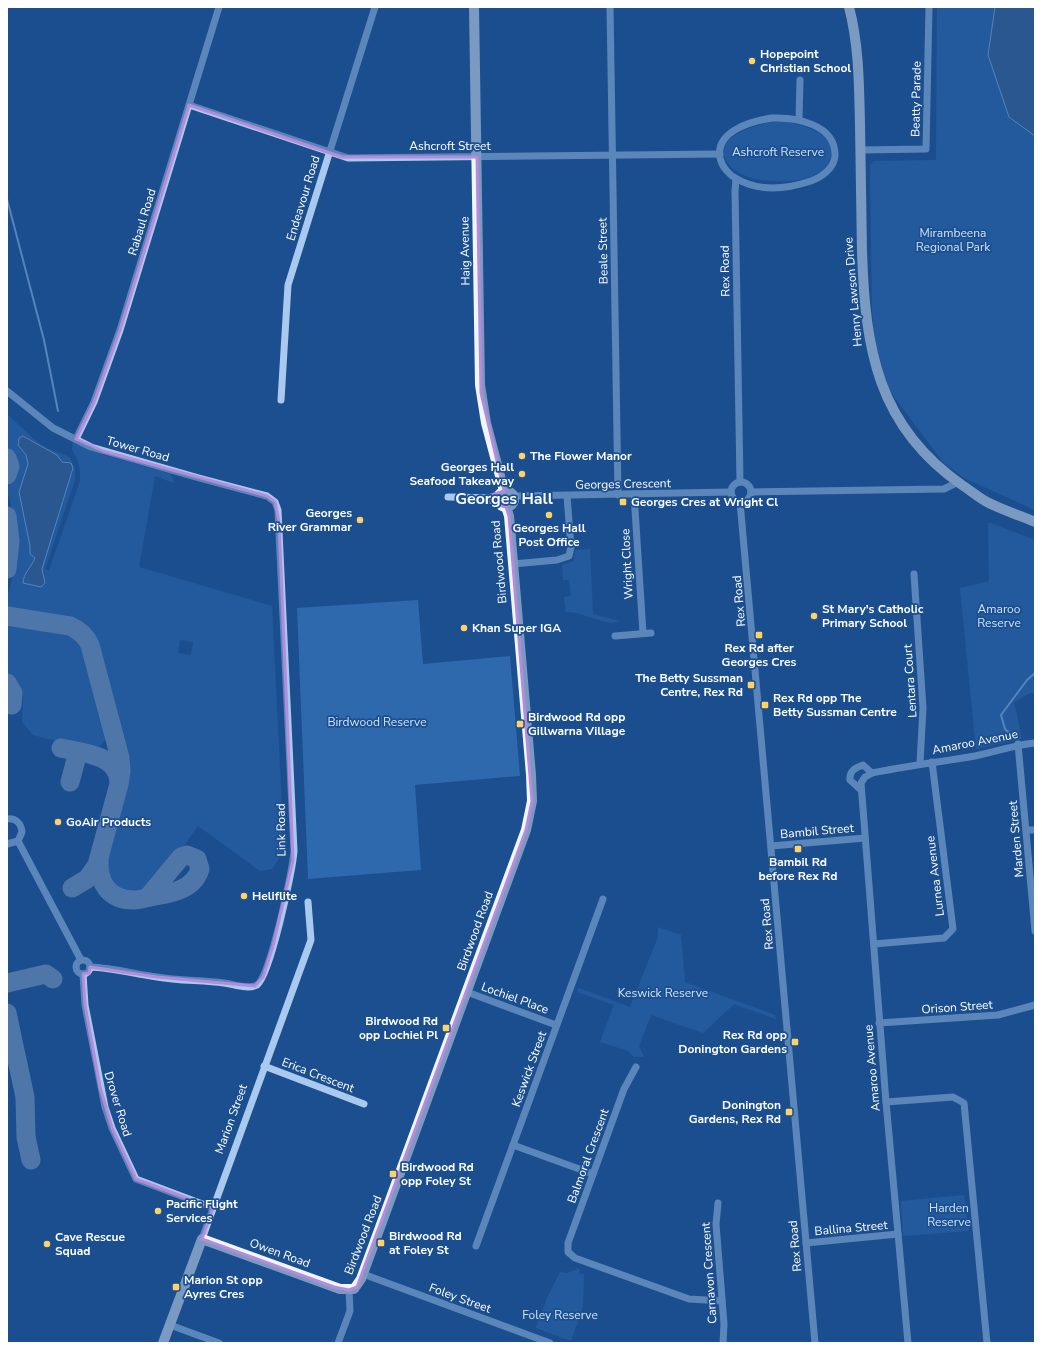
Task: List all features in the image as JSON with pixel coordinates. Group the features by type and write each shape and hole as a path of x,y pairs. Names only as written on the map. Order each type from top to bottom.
{"main road":[{"name":"Haig Avenue","path":"474,7 481,393 500,495"},
{"name":"Henry Lawson Drive","path":"849,7 856,44 861,150 864,290 867,329 876,369 888,400 904,429 930,458 958,482 987,502 1035,522"},
{"path":"512,493 515,496 514,504 506,507 499,504 500,495 512,493"},
{"name":"Birdwood Road","path":"349,1290 357,1287 363,1274 526,830 532,801 509,516 506,507"},
{"name":"Owen Road","path":"202,1239 334,1287 349,1290"},
{"name":"Marion Street","path":"164,1343 202,1239"}],"street":[{"name":"Rabaul Road","path":"76,439 94,402 120,330 219,7"},
{"name":"Endeavour Road","path":"281,400 288,285 375,7"},
{"name":"Beale Street","path":"610,7 618,495"},
{"name":"Beatty Parade","path":"861,150 926,149 929,7"},
{"path":"799,119 800,80"},
{"name":"Ashcroft Street","path":"189,105 329,153 353,158 720,154"},
{"path":"765,119 799,119 818,128 829,138 834,148 835,157 829,169 815,179 788,187 764,187 736,179 723,167 720,154 722,142 729,134 739,128 765,119"},
{"name":"Rex Road","path":"736,179 740,482"},
{"name":"Tower Road","path":"7,391 53,428 103,451 267,496 275,502"},
{"path":"740,482 748,485 751,492 749,498 740,502 733,499 731,492 733,486 740,482"},
{"path":"751,492 944,489 958,482"},
{"name":"Georges Crescent","path":"515,496 731,492"},
{"name":"Wright Close","path":"634,494 643,633"},
{"path":"448,497 500,495"},
{"path":"513,564 557,560 569,556 571,547 567,496"},
{"name":"Link Road","path":"90,967 157,978 223,983 252,987 258,984 263,977 278,928 292,868 294,844 279,522 278,510 275,502"},
{"name":"Rex Road","path":"740,502 772,846 815,1343"},
{"name":"Lentara Court","path":"914,574 923,708 920,763"},
{"path":"615,636 651,633"},
{"name":"Amaroo Avenue","path":"908,1343 879,1023 861,790 850,780 850,775 855,768 863,766 872,773 920,763 976,755 1018,744 1035,743"},
{"name":"Marden Street","path":"1018,744 1035,931"},
{"name":"Lurnea Avenue","path":"874,944 944,938 953,929 932,762"},
{"path":"861,790 862,780 872,773"},
{"path":"7,819 16,820 20,825 21,835 18,840 7,844"},
{"path":"1026,830 1035,830"},
{"name":"Bambil Street","path":"772,846 865,838"},
{"path":"18,840 81,960"},
{"name":"Keswick Street","path":"476,1246 603,900"},
{"name":"Marion Street","path":"202,1239 311,940 308,902"},
{"path":"81,960 87,961 90,967 87,973 83,974 78,972 76,968 77,963 81,960"},
{"name":"Drover Road","path":"83,974 85,1005 104,1101 112,1128 136,1179 213,1208"},
{"name":"Lochiel Place","path":"467,992 556,1025"},
{"name":"Orison Street","path":"879,1023 998,1016 1035,1005"},
{"name":"Erica Crescent","path":"264,1066 364,1104"},
{"name":"Balmoral Crescent","path":"569,1255 568,1243 625,1086 636,1067"},
{"path":"886,1102 953,1097 964,1103 987,1343"},
{"path":"514,1145 593,1174"},
{"name":"Carnavon Crescent","path":"718,1202 716,1224 724,1324 723,1343"},
{"name":"Ballina Street","path":"806,1243 898,1234"},
{"path":"564,1262 569,1255 689,1299 722,1301"},
{"name":"Foley Street","path":"363,1274 550,1343"},
{"name":"Birdwood Road","path":"338,1343 350,1311 349,1290"},
{"path":"170,1325 219,1343"}],"highlighted area":[{"path":"189,105 342,157 477,157 481,393 504,491 479,499 506,507 509,516 532,801 526,830 357,1287 349,1290 334,1287 202,1239 213,1208 136,1179 112,1128 100,1087 85,1005 83,974 89,973 90,967 96,967 157,977 255,986 263,977 273,946 293,860 279,522 275,502 267,496 103,451 76,439 94,402 120,330"}],"green space":[{"name":"Mirambeena Regional Park","path":"937,7 995,7 988,55 1009,117 1035,136 1035,510 964,478 943,462 892,394 884,377 875,344 872,311 870,165 874,161 936,160"},
{"name":"Ashcroft Reserve","path":"778,121 805,127 823,136 829,142 831,150 830,159 826,167 819,173 800,180 769,181 752,178 738,172 730,166 724,153 726,145 731,138 750,128"},
{"path":"7,414 37,442 49,449 70,457 75,470 75,480 45,569 49,571 80,481 80,471 77,458 72,450 73,442 104,455 171,474 174,483 155,476 139,567 272,606 284,851 272,869 260,871 198,826 153,889 144,894 127,896 120,893 109,882 105,873 104,863 127,777 127,758 95,641 89,632 70,620 48,615 14,611 10,610 7,606 7,598 14,571 17,547 16,522 7,491 15,465 14,459 8,450","holes":["26,436 51,451 62,462 65,462 42,569 44,579 41,587 23,583 35,558 30,554 30,546 19,492 28,464 26,455 20,449 17,442","180,640 193,642 191,655 178,653"]},
{"name":"Amaroo Reserve","path":"988,522 1035,540 1035,693 1030,693 1014,702 1022,739 976,749 960,588 989,581"},
{"path":"590,549 593,614 620,621 610,623 572,612 566,612 564,597 571,596 569,580 563,580 562,565 574,561 575,550"},
{"name":"Birdwood Reserve","path":"418,600 423,664 510,656 520,776 415,785 421,870 308,879 297,608"},
{"path":"7,623 69,632 81,642 107,731 107,738 100,746 88,749 33,735 22,722 23,697 19,696 16,686 7,676"},
{"name":"Keswick Reserve","path":"658,927 681,935 685,982 775,1015 776,1019 734,1004 703,1033 651,1015 639,1046 644,1057 634,1057 628,1051 600,1042 614,1005 577,992 579,988 630,1007 658,937"},
{"name":"Harden Reserve","path":"964,1195 969,1231 903,1236 901,1201"},
{"name":"Foley Reserve","path":"580,1268 579,1274 584,1274 583,1307 571,1341 536,1328 547,1298 560,1272 567,1273"}],"shaded area":[{"path":"995,7 1035,7 1035,136 1009,117 988,55"},
{"path":"23,436 57,455 62,462 71,463 73,468 42,569 45,583 41,587 23,583 24,576 35,558 30,554 30,546 19,492 28,464 26,455 18,445 19,438"}],"waterway":[{"path":"7,199 44,340 58,411"},
{"path":"1015,738 1005,729 1001,715 1027,680 1035,673"}],"taxiway":[{"path":"7,458 10,466 7,475"},
{"path":"7,516 10,541 7,569"},
{"path":"7,616 70,626 84,636 90,645 120,758 121,771 119,784 97,865 87,879 72,888"},
{"path":"7,683 13,693 12,705"},
{"path":"61,748 97,756 105,760 112,765 117,772 119,781"},
{"path":"70,782 78,752"},
{"path":"99,859 100,875 106,888 117,897 134,900 169,893 188,886 197,876 200,869 197,859 187,855 181,857 148,897"},
{"path":"7,983 46,974 53,979"},
{"path":"7,1013 25,1097 26,1137 31,1160"}],"place":[{"name":"Hopepoint Christian School","path":"752,61"},
{"name":"The Flower Manor","path":"522,456"},
{"name":"Georges Hall Seafood Takeaway","path":"522,474"},
{"name":"Georges Cres at Wright Cl","path":"623,502"},
{"name":"Georges Hall Post Office","path":"549,515"},
{"name":"Georges River Grammar","path":"360,520"},
{"name":"St Mary's Catholic Primary School","path":"814,616"},
{"name":"Khan Super IGA","path":"464,628"},
{"name":"Rex Rd after Georges Cres","path":"759,635"},
{"name":"The Betty Sussman Centre, Rex Rd","path":"751,685"},
{"name":"Rex Rd opp The Betty Sussman Centre","path":"765,705"},
{"name":"Birdwood Rd opp Gillwarna Village","path":"520,724"},
{"name":"GoAir Products","path":"58,822"},
{"name":"Bambil Rd before Rex Rd","path":"798,849"},
{"name":"Heliflite","path":"244,896"},
{"name":"Birdwood Rd opp Lochiel Pl","path":"446,1028"},
{"name":"Rex Rd opp Donington Gardens","path":"795,1042"},
{"name":"Donington Gardens, Rex Rd","path":"789,1112"},
{"name":"Birdwood Rd opp Foley St","path":"393,1174"},
{"name":"Pacific Flight Services","path":"158,1211"},
{"name":"Birdwood Rd at Foley St","path":"381,1243"},
{"name":"Cave Rescue Squad","path":"47,1244"},
{"name":"Marion St opp Ayres Cres","path":"176,1287"}],"district":[{"name":"Georges Hall","path":"504,499"}]}
